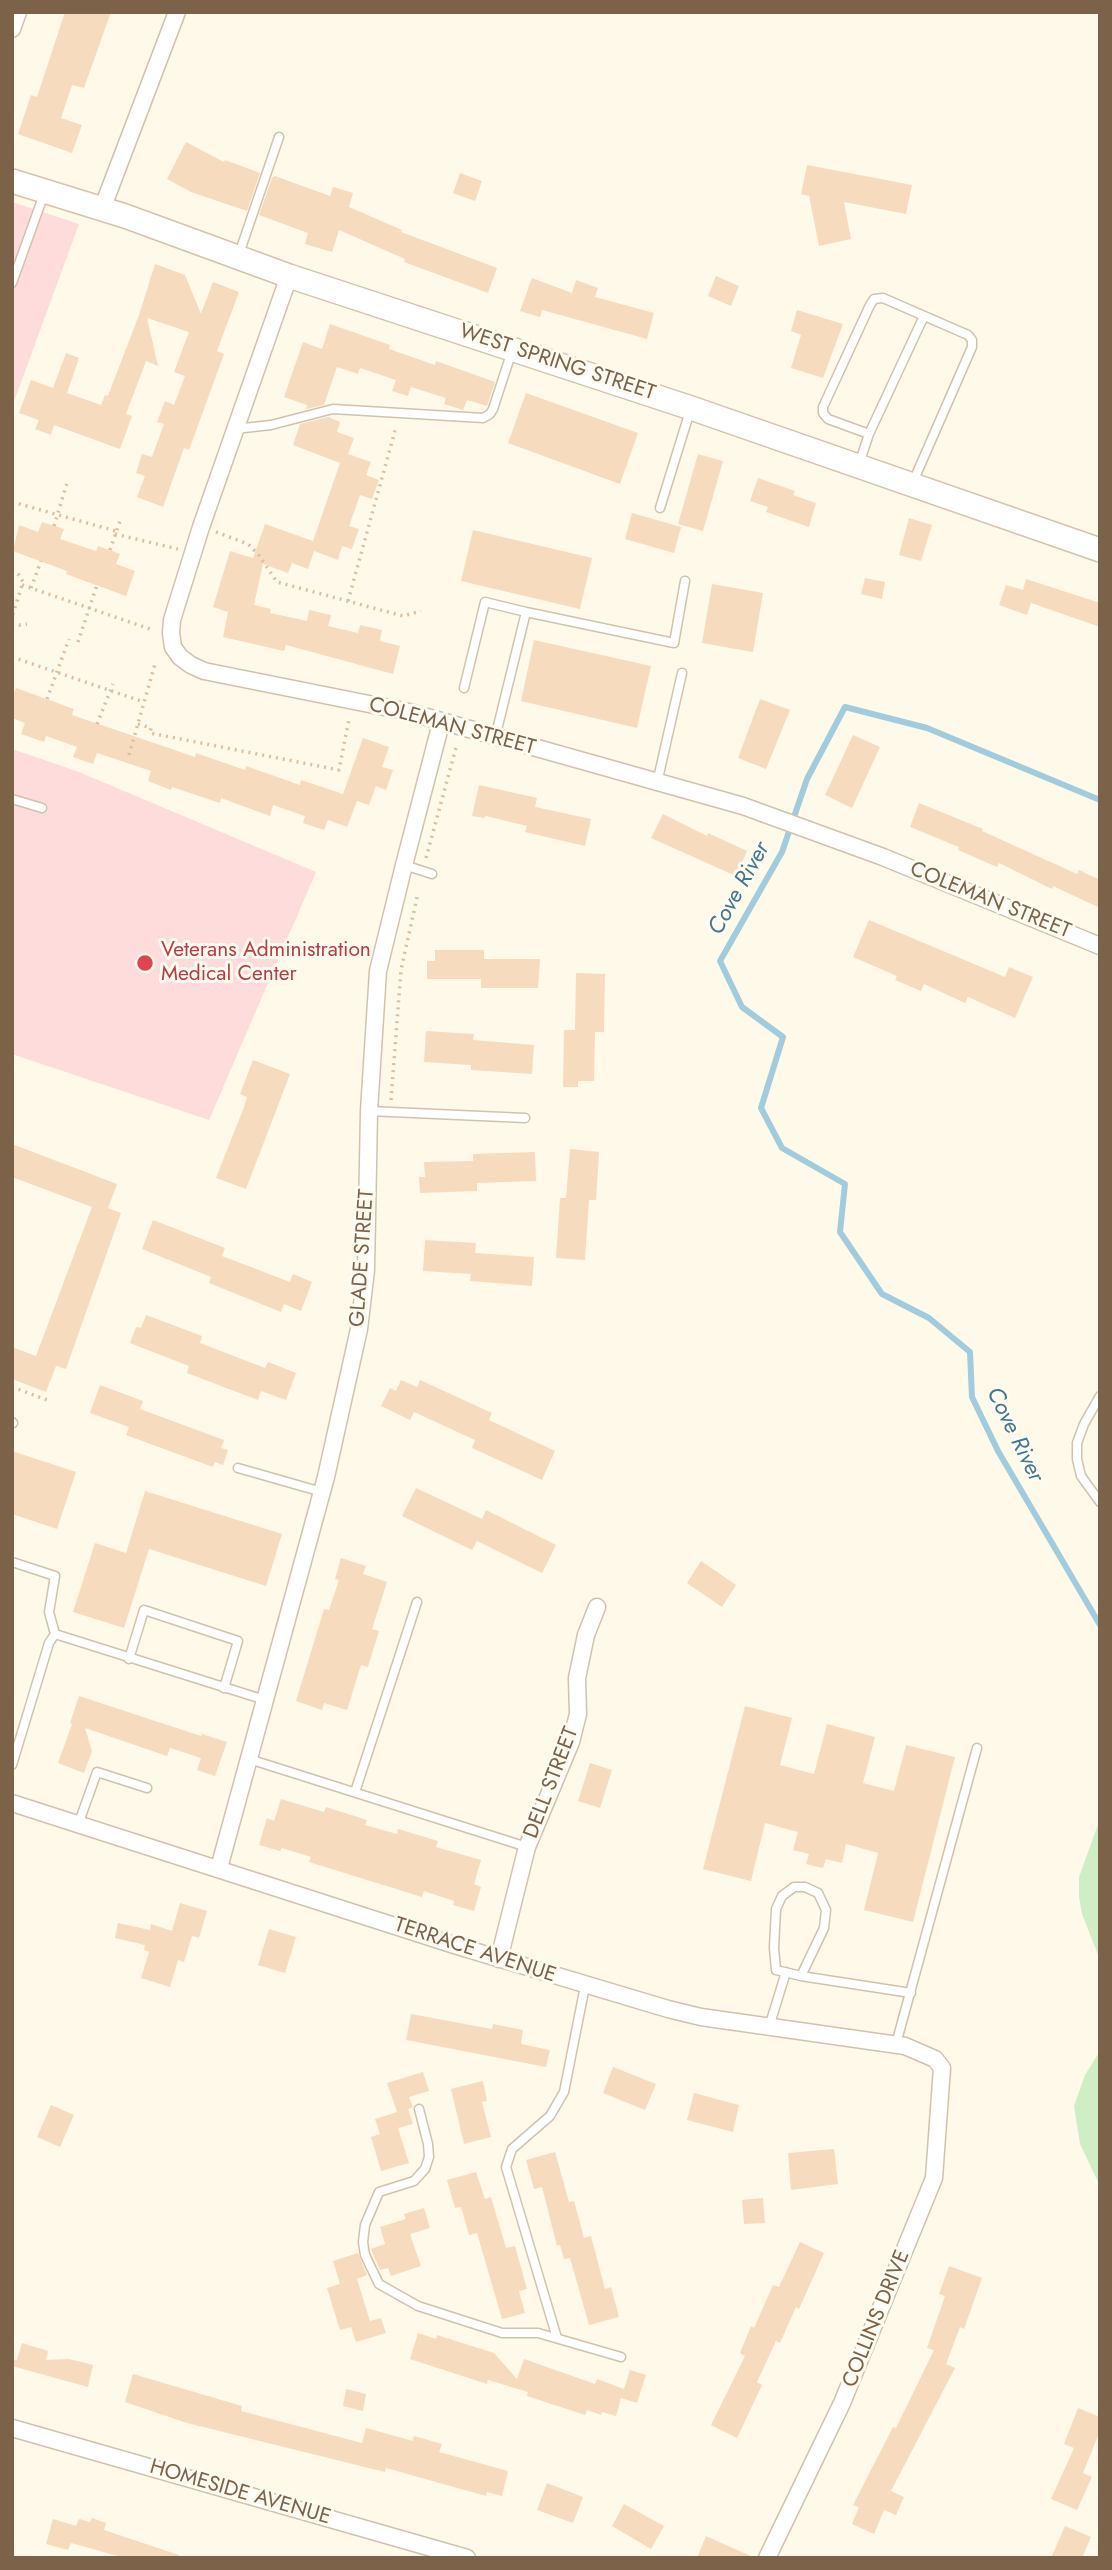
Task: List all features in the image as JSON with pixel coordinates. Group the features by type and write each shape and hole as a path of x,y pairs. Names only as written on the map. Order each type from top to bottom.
{"main road":[{"name":"WEST SPRING STREET","path":"12,180 289,276 691,408 1100,550"}],"street":[{"path":"12,29 18,12"},
{"path":"102,209 177,12"},
{"path":"170,633 195,543 289,276"},
{"name":"COLEMAN STREET","path":"170,633 173,647 180,657 204,671 409,712 461,729 743,806 883,857 1100,946"},
{"name":"GLADE STREET","path":"219,1868 322,1492 359,1329 368,1228 369,1111 378,971 442,723"},
{"name":"DELL STREET","path":"499,1959 527,1847 571,1742 578,1714 577,1678 586,1635 597,1608"},
{"name":"TERRACE AVENUE","path":"12,1804 585,1986 701,2017 896,2044 923,2052 935,2059 942,2068"},
{"name":"COLLINS DRIVE","path":"767,2558 842,2403 934,2178 942,2068"},
{"name":"HOMESIDE AVENUE","path":"12,2428 467,2558"}],"lane":[{"path":"238,257 279,136"},
{"path":"12,283 15,268 44,192"},
{"path":"869,434 828,419 823,407 874,299 883,298 968,335 972,347 912,485"},
{"path":"858,467 869,434 924,316"},
{"path":"235,429 271,425 333,409 483,418 491,414 513,348"},
{"path":"660,509 691,408"},
{"path":"464,688 485,602 674,643 685,581"},
{"path":"495,738 526,612"},
{"path":"657,783 682,673"},
{"path":"12,799 42,808"},
{"path":"404,865 428,872"},
{"path":"369,1111 525,1118"},
{"path":"1100,1396 1077,1443 1081,1476 1100,1502"},
{"path":"239,1468 322,1492"},
{"path":"12,1562 55,1576 49,1612 55,1634 49,1643 12,1765"},
{"path":"355,1792 417,1602"},
{"path":"130,1658 144,1610 238,1641 225,1688"},
{"path":"55,1634 265,1700"},
{"path":"896,2044 977,1748"},
{"path":"249,1759 527,1847"},
{"path":"78,1825 97,1772 147,1788"},
{"path":"801,1976 827,1916 825,1904 818,1893 804,1887 794,1887 779,1899 776,1909 776,1970 801,1976 911,1993"},
{"path":"769,2027 786,1972"},
{"path":"557,2338 506,2166 512,2149 542,2124 561,2099 567,2084 585,1986"},
{"path":"419,2109 428,2144 427,2163 422,2174 414,2181 381,2190 375,2197 363,2234 365,2255 372,2272 384,2288 418,2306 502,2333 538,2333 621,2357"}],"path":[{"path":"348,601 399,415"},
{"path":"54,526 67,483"},
{"path":"12,502 174,550 195,543"},
{"path":"110,550 121,518"},
{"path":"201,527 248,544 277,582 403,616 421,611"},
{"path":"31,588 41,561"},
{"path":"12,570 19,575 22,585 12,617"},
{"path":"22,585 157,631 170,633"},
{"path":"78,642 97,585"},
{"path":"12,622 27,624"},
{"path":"47,699 69,639"},
{"path":"12,657 144,702"},
{"path":"129,755 155,664"},
{"path":"97,724 113,684"},
{"path":"138,724 151,728 150,733 339,770 353,701"},
{"path":"390,1112 401,970 428,872 461,729"},
{"path":"12,1387 47,1400"}],"shaded area":[{"path":"12,202 79,224 12,407"},
{"name":"Veterans Administration Medical Center","path":"12,749 79,772 316,872 209,1120 12,1054"}],"green space":[{"path":"1100,1819 1100,1960 1082,1914 1079,1877"},
{"path":"1100,2051 1100,2186 1080,2144 1074,2106 1085,2075"}],"building":[{"path":"65,12 111,12 84,88 72,85 61,118 82,125 72,153 18,134 31,95 37,97"},
{"path":"186,142 224,162 225,160 260,173 247,211 191,192 167,179"},
{"path":"807,165 912,185 906,214 844,202 851,239 819,246 809,196 801,194"},
{"path":"460,173 482,181 475,201 453,193"},
{"path":"275,176 330,196 333,187 353,193 349,207 402,230 401,232 497,268 488,293 404,262 405,259 339,230 332,252 305,244 308,233 259,215"},
{"path":"155,264 185,275 201,314 213,282 239,292 217,351 224,354 189,450 184,448 163,507 137,497 145,476 136,473 142,454 152,457 164,424 157,422 165,401 174,405 185,376 174,372 189,332 147,318 158,366 146,361 126,414 132,416 120,449 54,425 51,435 35,429 39,420 19,413 31,380 53,388 66,353 79,358 67,393 101,405 105,395 108,396"},
{"path":"716,276 739,286 731,306 708,296"},
{"path":"532,278 572,293 576,280 598,288 595,297 654,313 647,339 542,310 540,317 520,311"},
{"path":"797,310 843,324 823,378 791,368 801,335 791,331"},
{"path":"330,324 390,345 389,349 435,365 436,361 495,382 487,406 467,400 463,410 444,404 446,398 411,387 408,396 392,391 396,380 360,368 358,374 337,367 324,405 306,409 307,405 284,397 303,342 322,349"},
{"path":"526,393 638,433 620,484 508,443"},
{"path":"328,417 340,422 337,432 354,438 348,454 371,462 366,475 379,480 372,499 360,495 349,526 359,529 352,549 342,546 338,560 314,551 308,569 292,563 288,573 263,564 254,605 271,609 270,613 307,621 309,610 331,615 328,626 358,633 360,625 382,630 380,641 400,646 393,674 286,645 284,651 223,637 228,612 213,607 230,551 253,558 265,524 313,541 340,463 293,445 300,424"},
{"path":"698,454 723,461 703,531 678,524"},
{"path":"758,478 795,491 793,495 816,503 809,527 766,512 768,507 750,501"},
{"path":"632,513 681,527 674,553 625,539"},
{"path":"909,518 932,525 921,561 899,555"},
{"path":"42,522 64,529 60,539 96,551 98,546 120,554 116,564 135,571 126,596 13,551 19,525 38,532"},
{"path":"473,530 592,558 580,609 461,581"},
{"path":"865,578 885,582 882,599 861,594"},
{"path":"1026,579 1100,603 1100,627 1031,603 1027,615 999,605 1006,585 1023,590"},
{"path":"712,584 763,593 753,652 702,643"},
{"path":"534,640 651,666 637,728 521,701"},
{"path":"16,688 74,709 72,715 195,757 196,753 245,770 246,766 300,785 301,780 343,794 363,738 389,747 382,767 393,770 386,790 376,786 369,805 357,801 347,827 328,820 324,830 303,823 305,816 273,805 270,816 221,798 220,803 172,787 171,790 148,781 151,771 97,753 93,764 73,757 77,747 46,736 44,742 21,734 25,723 12,718 12,699"},
{"path":"760,699 790,710 766,769 738,758"},
{"path":"853,735 880,747 852,808 825,795"},
{"path":"479,785 537,798 535,807 591,819 585,846 525,832 527,826 486,816 472,816"},
{"path":"919,803 983,829 982,831 1077,874 1079,870 1100,880 1100,908 1053,886 1052,889 999,863 997,867 958,850 959,847 910,827"},
{"path":"663,814 707,836 708,833 747,851 736,876 651,838"},
{"path":"869,920 1005,977 1009,967 1033,977 1015,1018 968,997 965,1003 924,984 921,991 895,980 897,976 853,957"},
{"path":"435,950 484,950 484,959 540,959 538,988 481,988 481,979 427,979 427,961 435,961"},
{"path":"576,973 605,974 604,1032 595,1032 594,1081 578,1081 578,1087 563,1087 564,1030 575,1030"},
{"path":"426,1031 474,1034 473,1040 534,1045 532,1074 471,1070 471,1065 424,1062"},
{"path":"253,1060 290,1074 246,1189 216,1178 244,1107 247,1097 240,1094"},
{"path":"12,1144 117,1184 108,1208 121,1213 66,1369 56,1366 46,1392 12,1379 12,1347 36,1356 92,1207 12,1177"},
{"path":"570,1149 599,1152 596,1200 589,1200 585,1260 556,1258 560,1198 566,1198"},
{"path":"535,1152 536,1181 477,1183 477,1191 420,1193 419,1177 425,1177 424,1162 473,1161 473,1154"},
{"path":"153,1220 225,1248 222,1256 290,1282 293,1274 312,1282 301,1311 284,1304 281,1312 209,1283 211,1277 142,1249"},
{"path":"425,1240 476,1243 475,1253 534,1257 532,1286 470,1281 471,1274 423,1271"},
{"path":"146,1315 202,1336 200,1343 265,1368 268,1362 296,1373 286,1400 261,1391 258,1400 187,1373 189,1366 130,1343 136,1327 141,1328"},
{"path":"401,1380 417,1387 420,1380 492,1413 489,1420 555,1451 542,1480 472,1448 475,1440 414,1412 410,1420 381,1406 390,1388 396,1391"},
{"path":"100,1385 143,1401 140,1409 224,1440 221,1448 228,1450 223,1465 215,1462 213,1467 126,1435 129,1427 90,1413"},
{"path":"12,1451 76,1472 57,1529 12,1514"},
{"path":"416,1488 482,1519 486,1510 556,1545 542,1573 477,1541 472,1550 402,1516"},
{"path":"145,1491 282,1534 266,1586 149,1549 124,1628 73,1612 95,1543 126,1553"},
{"path":"341,1558 366,1566 363,1574 387,1582 372,1629 379,1631 368,1667 361,1665 347,1710 324,1703 322,1710 296,1701 324,1609 329,1610 339,1580 335,1579"},
{"path":"701,1561 736,1585 722,1607 687,1583"},
{"path":"79,1696 227,1742 215,1776 197,1770 201,1758 170,1748 167,1756 85,1728 92,1751 84,1773 58,1763"},
{"path":"745,1706 792,1718 780,1765 814,1774 827,1724 875,1737 863,1783 894,1791 906,1745 955,1757 913,1922 864,1910 878,1853 846,1844 842,1863 826,1859 823,1868 806,1864 809,1854 793,1850 798,1832 765,1823 751,1881 703,1869"},
{"path":"590,1763 612,1770 600,1808 578,1801"},
{"path":"281,1799 324,1812 326,1807 367,1820 365,1825 397,1834 398,1829 438,1841 436,1847 481,1860 474,1884 481,1887 474,1911 453,1905 454,1901 424,1891 422,1897 309,1862 311,1857 282,1848 280,1851 259,1845 267,1818 274,1821"},
{"path":"180,1903 207,1911 199,1938 192,1936 184,1962 178,1960 170,1987 141,1978 149,1952 144,1950 145,1945 115,1938 118,1923 150,1930 151,1924 172,1931"},
{"path":"269,1929 296,1937 285,1973 258,1965"},
{"path":"411,2014 492,2029 493,2024 523,2030 521,2044 550,2050 546,2067 406,2040"},
{"path":"613,2067 656,2084 645,2110 603,2093"},
{"path":"423,2072 429,2091 409,2097 413,2107 408,2109 413,2124 398,2128 409,2163 381,2171 371,2137 380,2134 375,2119 397,2112 387,2083"},
{"path":"483,2081 487,2101 482,2102 491,2137 464,2144 451,2089"},
{"path":"694,2093 739,2105 733,2132 687,2120"},
{"path":"51,2105 74,2115 60,2147 37,2137"},
{"path":"834,2149 838,2184 791,2190 788,2153"},
{"path":"555,2152 569,2202 574,2201 584,2238 591,2236 605,2289 611,2287 619,2317 589,2325 570,2258 564,2259 560,2245 557,2246 542,2187 534,2189 526,2160"},
{"path":"476,2172 485,2199 491,2197 506,2248 515,2246 527,2289 519,2291 525,2313 502,2319 477,2233 469,2235 461,2207 455,2208 447,2180"},
{"path":"763,2198 765,2223 744,2224 742,2200"},
{"path":"424,2208 430,2228 410,2234 421,2266 391,2276 388,2268 380,2270 371,2249 385,2244 380,2227 406,2219 404,2214"},
{"path":"800,2242 824,2253 799,2309 796,2307 780,2343 776,2341 757,2382 762,2385 737,2438 711,2425 745,2356 740,2353 751,2326 754,2328 773,2285 779,2287"},
{"path":"358,2253 367,2275 357,2279 370,2321 381,2318 386,2333 356,2342 351,2327 340,2330 327,2288 340,2284 333,2261"},
{"path":"949,2266 982,2278 964,2329 960,2327 946,2364 955,2368 891,2491 904,2497 896,2515 884,2510 874,2534 852,2524 859,2507 853,2505 893,2427 896,2428 934,2350 927,2348 945,2296 939,2294"},
{"path":"418,2333 436,2339 437,2335 494,2353 517,2379 524,2359 595,2384 597,2379 624,2389 630,2370 646,2375 637,2403 621,2398 616,2416 587,2410 585,2415 527,2396 528,2392 488,2380 487,2384 410,2359"},
{"path":"22,2343 48,2351 46,2360 69,2359 93,2365 88,2387 12,2366 12,2360 17,2360"},
{"path":"133,2374 242,2406 241,2411 362,2443 366,2428 413,2441 414,2436 442,2444 439,2452 508,2471 502,2496 487,2492 486,2496 386,2468 385,2472 187,2423 125,2402"},
{"path":"346,2389 366,2394 363,2411 343,2406"},
{"path":"1078,2408 1100,2417 1100,2431 1083,2473 1092,2477 1077,2510 1051,2499 1074,2448 1064,2444"},
{"path":"547,2483 583,2497 573,2523 537,2510"},
{"path":"624,2504 664,2526 651,2549 612,2526"},
{"path":"92,2518 106,2523 104,2530 179,2555 178,2558 125,2558 71,2543 68,2550 46,2544 53,2519 76,2526 79,2519 90,2522"},
{"path":"1065,2526 1091,2537 1082,2558 1051,2558"},
{"path":"706,2536 755,2558 697,2558"}],"waterway":[{"name":"Cove River","path":"1100,800 927,728 845,707 807,779 782,852 720,961 742,1007 783,1037 761,1108 782,1148 845,1184 840,1232 882,1294 929,1318 970,1352 972,1397 998,1451 1100,1625"}],"place":[{"name":"Veterans Administration Medical Center","path":"145,963"}]}
